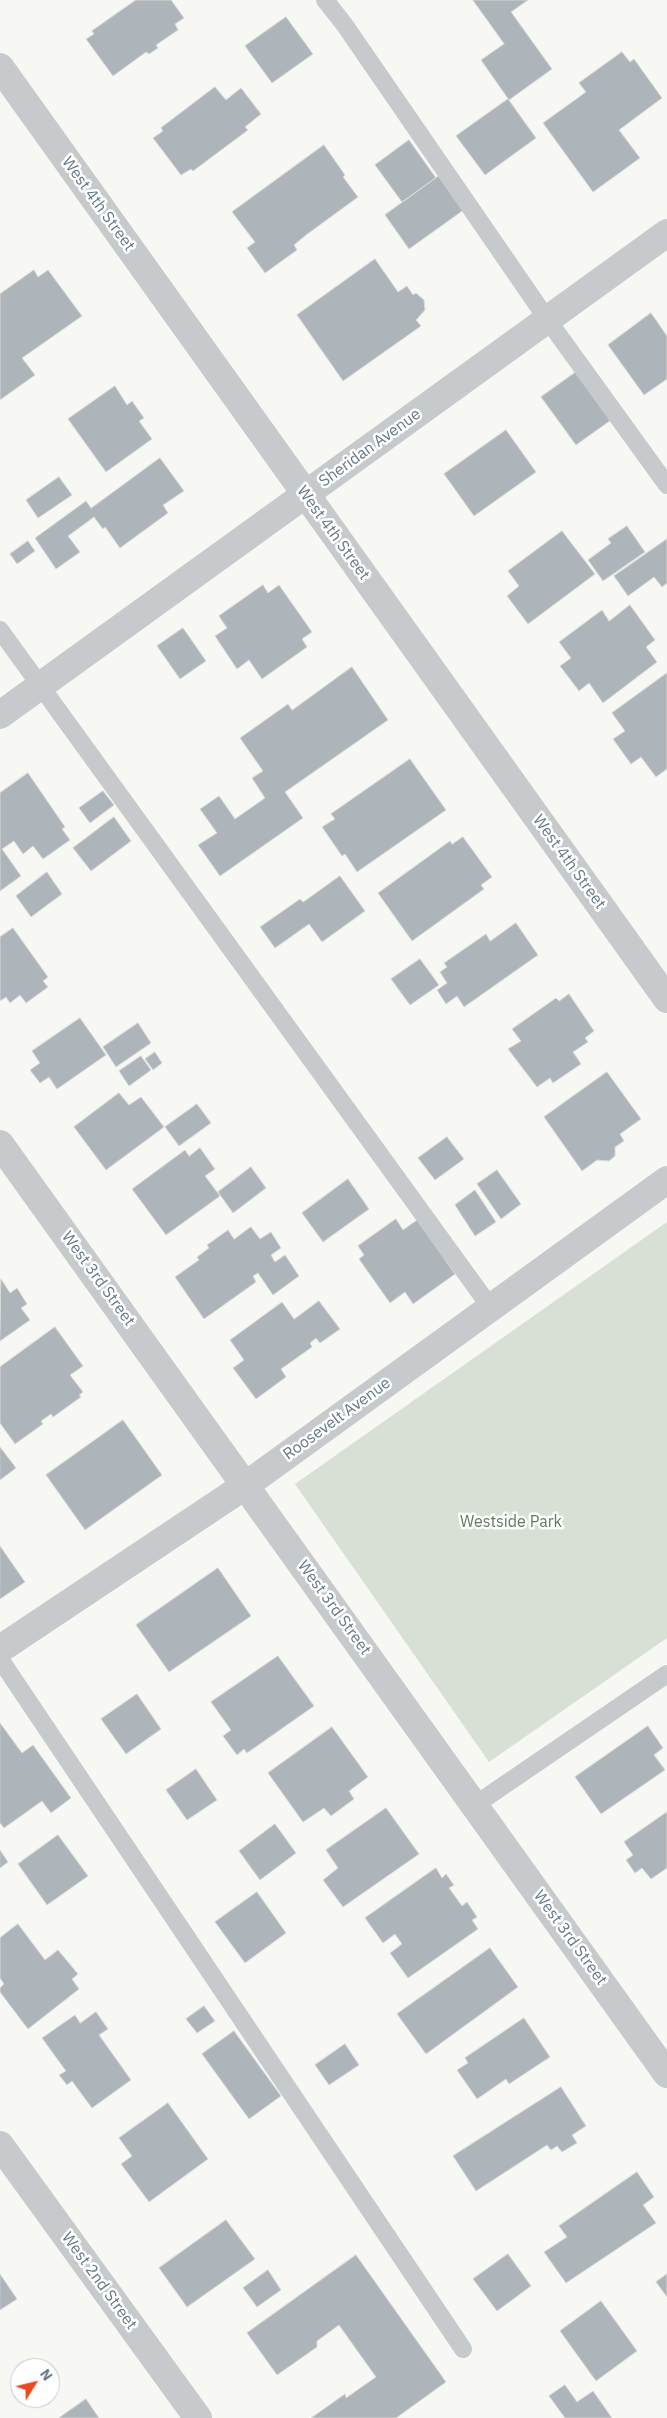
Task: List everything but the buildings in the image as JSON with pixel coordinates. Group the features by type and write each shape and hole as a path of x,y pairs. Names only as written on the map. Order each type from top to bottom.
{"street":[{"name":"West 4th Street","path":"0,67 667,999"},
{"name":"Sheridan Avenue","path":"0,715 667,233"},
{"name":"West 3rd Street","path":"0,1144 667,2074"},
{"name":"Roosevelt Avenue","path":"0,1649 246,1485 667,1180"},
{"name":"West 2nd Street","path":"0,2145 198,2418"}],"lane":[{"path":"325,0 350,32 547,320 667,485"},
{"path":"0,630 491,1308"},
{"path":"0,1659 463,2349"},
{"path":"475,1805 667,1674"}],"green space":[{"name":"Westside Park","path":"667,1222 667,1638 489,1762 295,1484"}]}
